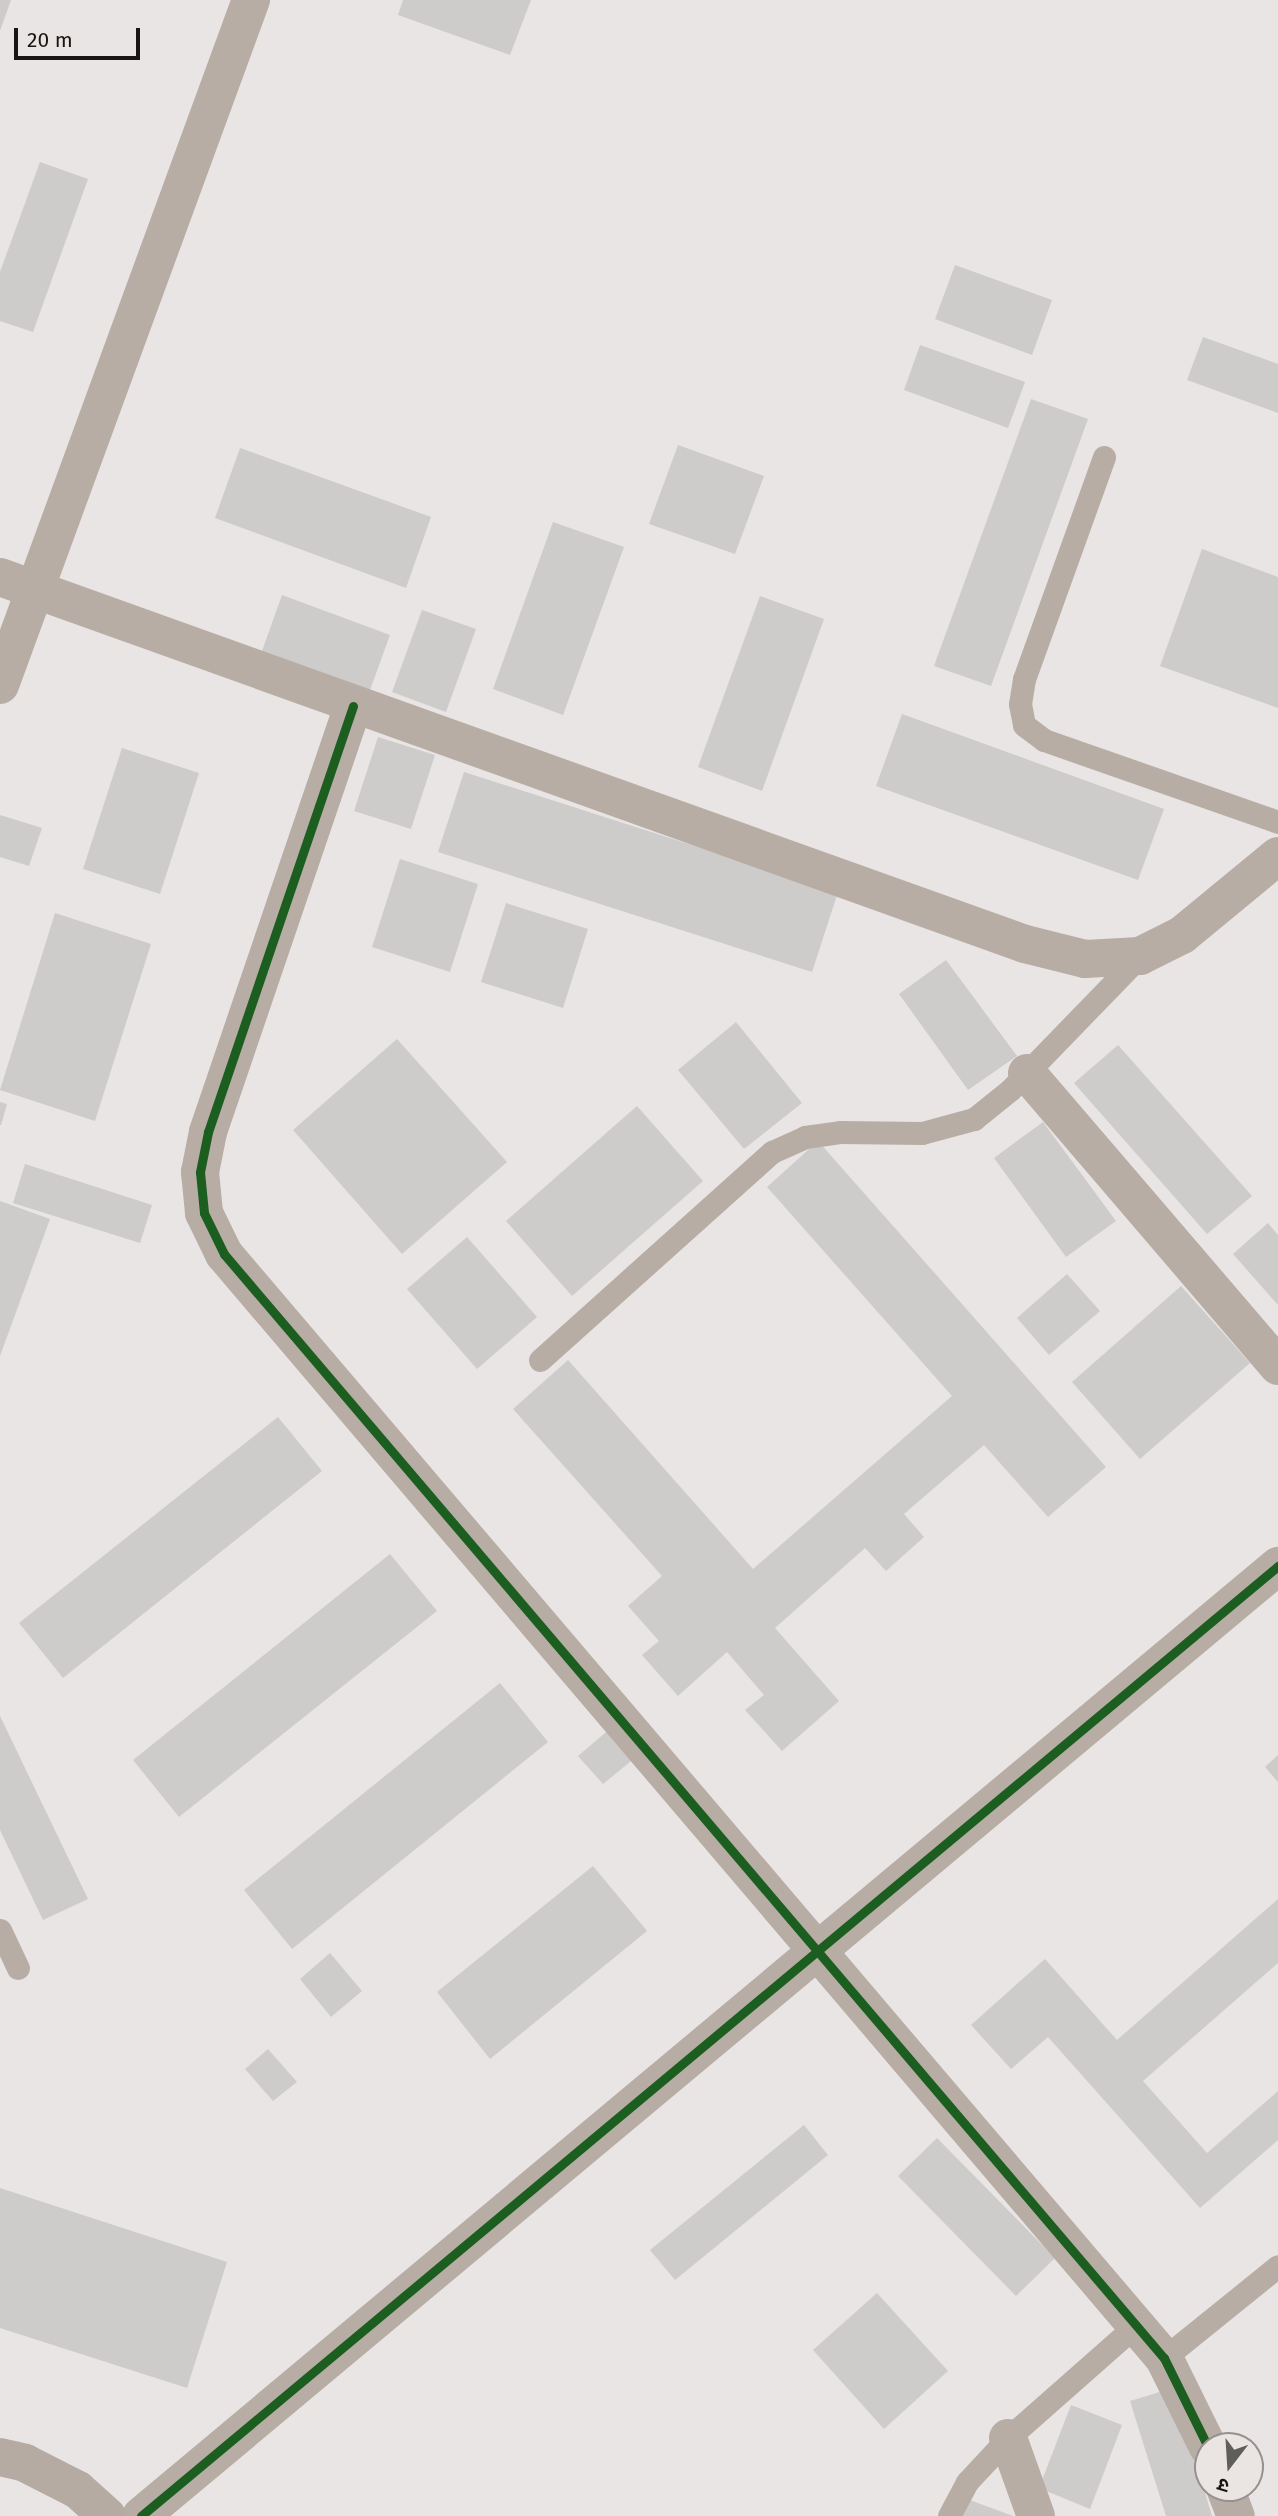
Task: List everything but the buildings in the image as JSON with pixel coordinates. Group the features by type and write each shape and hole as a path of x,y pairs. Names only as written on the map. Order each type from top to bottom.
{"main road":[{"path":"0,2457 24,2463 78,2490 107,2516"}],"street":[{"path":"0,685 251,0"},
{"path":"0,577 353,706 1025,944 1085,959 1140,956 1182,934 1278,856"},
{"path":"353,706 208,1132 200,1172 204,1213 224,1255 1164,2358 1201,2432"},
{"path":"1027,1073 1278,1366"},
{"path":"141,2516 1278,1566"},
{"path":"1008,2438 1036,2516"}],"lane":[{"path":"1104,457 1024,679 1020,704 1024,725 1044,740 1278,822"},
{"path":"540,1360 772,1152 805,1137 840,1132 922,1133 974,1119 1027,1073 1140,956"},
{"path":"0,1930 19,1968"},
{"path":"1164,2358 1278,2266"},
{"path":"949,2516 967,2483 1008,2438 1136,2325"}],"cycle path":[{"path":"353,706 208,1132 200,1172 204,1213 224,1254 1164,2358 1201,2432"},
{"path":"141,2516 1278,1566"}]}
